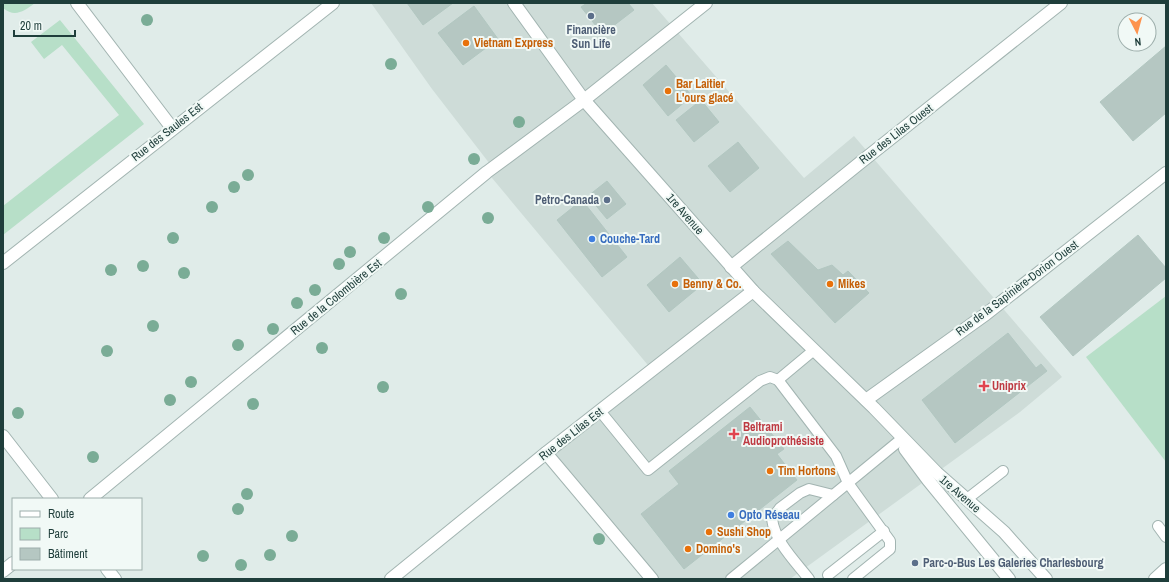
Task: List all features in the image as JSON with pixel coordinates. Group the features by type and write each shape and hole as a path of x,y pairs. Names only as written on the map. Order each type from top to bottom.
{"street":[{"path":"77,3 172,128"},
{"name":"Rue des Saules Est","path":"3,263 172,128 333,3"},
{"name":"1re Avenue","path":"514,3 584,100 753,291 870,404 937,473 1004,532 1046,579"},
{"name":"Rue de la Colombière Est","path":"91,498 487,172 584,100 706,3"},
{"name":"Rue des Lilas Ouest","path":"731,266 1061,3"},
{"name":"Rue de la Sapinière-Dorion Ouest","path":"870,404 1166,173"},
{"name":"Rue des Lilas Est","path":"391,579 546,453 753,291"},
{"name":"1re Avenue","path":"870,404 928,480 1009,579"},
{"path":"3,436 51,498"},
{"path":"546,453 652,579"},
{"path":"3,571 12,564"},
{"path":"108,570 115,579"},
{"path":"1155,579 1166,570"}],"lane":[{"path":"778,380 814,350"},
{"path":"600,411 648,470 760,381 770,377 778,380 836,456 848,483 890,541 890,549 853,579"},
{"path":"731,579 899,441"},
{"path":"967,499 1003,471"},
{"path":"809,579 779,540 773,527 772,519 780,508 809,488 833,495"},
{"path":"1158,526 1166,537"},
{"path":"828,575 884,531"}],"shaded area":[{"path":"371,3 652,3 804,178 854,136 1062,377 1020,412 790,579 652,579 546,453 652,370 487,172 493,168 432,89"}],"green space":[{"path":"3,3 35,3 23,11 12,13 3,8"},
{"path":"60,20 144,124 3,235 3,206 119,115 62,45 44,59 31,42"},
{"path":"1166,296 1166,462 1086,357"}],"building":[{"path":"407,3 453,3 423,25"},
{"path":"587,3 628,3 634,10 605,32 600,31 581,7"},
{"path":"474,6 498,39 463,65 438,33"},
{"path":"1166,46 1166,113 1133,141 1100,102"},
{"path":"666,65 692,96 668,116 643,85"},
{"path":"701,100 719,122 694,142 676,120"},
{"path":"738,142 759,168 730,192 708,166"},
{"name":"Petro-Canada","path":"607,181 626,204 607,219 588,196"},
{"name":"Couche-Tard","path":"582,200 627,257 602,277 557,220"},
{"path":"1138,235 1166,268 1166,278 1073,356 1040,317"},
{"name":"Mikes","path":"788,241 818,270 832,265 843,275 848,271 869,293 835,323 771,254"},
{"name":"Benny & Co.","path":"680,257 703,284 669,312 647,285"},
{"name":"Uniprix","path":"1008,333 1036,368 1041,364 1047,371 955,443 922,400"},
{"path":"750,407 784,449 777,454 797,480 684,569 641,514 679,484 669,471"}],"place":[{"name":"Financière Sun Life","path":"591,16"},
{"name":"Vietnam Express","path":"466,43"},
{"name":"Bar Laitier L'ours glacé","path":"668,91"},
{"name":"Petro-Canada","path":"607,200"},
{"name":"Couche-Tard","path":"592,239"},
{"name":"Benny & Co.","path":"675,284"},
{"name":"Mikes","path":"830,284"},
{"name":"Uniprix","path":"984,386"},
{"name":"Beltrami Audioprothésiste","path":"734,434"},
{"name":"Tim Hortons","path":"770,471"},
{"name":"Opto Réseau","path":"731,515"},
{"name":"Sushi Shop","path":"709,532"},
{"name":"Domino's","path":"688,549"},
{"name":"Parc-o-Bus Les Galeries Charlesbourg","path":"915,563"}]}
